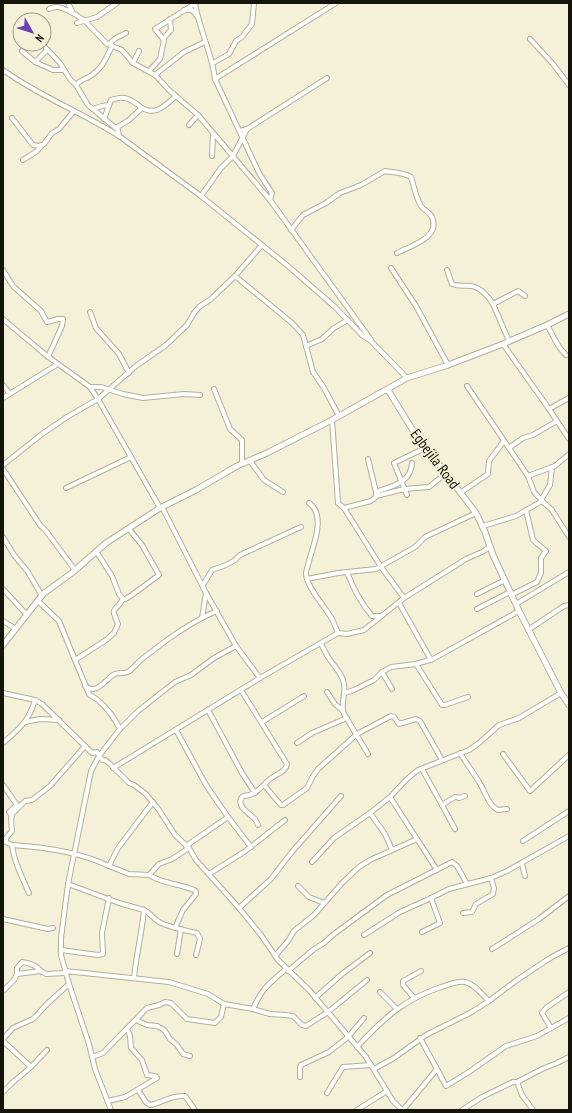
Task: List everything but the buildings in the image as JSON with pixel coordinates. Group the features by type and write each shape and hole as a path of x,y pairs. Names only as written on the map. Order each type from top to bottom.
{"street":[{"path":"68,3 73,13"},
{"path":"77,23 100,16 117,3"},
{"path":"163,39 155,29 196,3 197,16 213,63 215,79 259,173 272,193 270,200"},
{"path":"213,63 229,54 236,41 242,37 252,24 254,3"},
{"path":"215,79 336,3"},
{"path":"49,9 56,5 73,13 85,21 110,45 122,50 133,63 155,75 168,90 198,115 270,200 371,341 407,378"},
{"path":"184,10 192,10 197,16"},
{"path":"149,71 160,59 163,39 171,30 170,19"},
{"path":"76,85 105,63 110,45 116,38 126,33"},
{"path":"530,39 553,64 569,85"},
{"path":"155,75 184,52 206,42"},
{"path":"36,62 47,49 76,85 88,105 116,128 119,136"},
{"path":"133,63 139,51"},
{"path":"23,52 36,62 53,70 64,70"},
{"path":"3,70 29,87 119,136 201,196 335,307 362,335 371,341"},
{"path":"240,131 248,129 327,78"},
{"path":"168,90 168,103"},
{"path":"104,119 111,100 124,98 133,101 144,110 152,112 162,109 176,96"},
{"path":"94,110 102,106 109,105"},
{"path":"116,128 129,120 142,108"},
{"path":"23,160 37,152 52,133 59,129 74,111"},
{"path":"189,125 198,115"},
{"path":"12,118 33,145 42,145"},
{"path":"201,196 221,168 233,156 248,129"},
{"path":"212,156 213,133"},
{"path":"291,230 303,215 326,203 340,192 361,185 385,171 393,173 400,172 411,177 422,208 428,211 433,220 431,232 427,238 397,253"},
{"path":"3,465 42,434 98,399 129,372 152,356 176,336 187,325 199,307 211,299 235,276 262,245"},
{"path":"391,268 416,306 448,365"},
{"path":"3,270 13,286 41,311 47,322 63,319 62,326 48,357"},
{"path":"447,270 452,284 458,286 475,287 489,298 509,341"},
{"path":"235,276 298,329 303,335 314,372 338,416"},
{"path":"493,304 518,291 524,296"},
{"path":"90,312 96,328 119,354 129,372"},
{"path":"3,644 42,596 106,543 161,508 242,464 332,420 407,378 448,365 503,344 547,326 569,314"},
{"path":"3,319 48,357 90,387 161,508 236,646 260,678"},
{"path":"306,346 322,339 334,328 348,320"},
{"path":"547,326 559,347 566,355"},
{"path":"503,344 550,408 569,439"},
{"path":"3,398 58,364"},
{"path":"3,385 10,394"},
{"path":"90,387 101,386 123,394 143,398 200,394"},
{"path":"466,386 528,476 534,492 552,510 569,537"},
{"path":"214,389 230,428 242,440 242,464"},
{"name":"Egbejila Road","path":"388,390 406,421 425,448 476,513 483,526 504,580 528,630 561,693 569,705"},
{"path":"550,408 569,398"},
{"path":"332,420 338,503 344,508 380,567 404,598"},
{"path":"508,448 523,438 533,435 557,421"},
{"path":"460,493 488,474 489,461 504,441"},
{"path":"407,495 394,463 425,448"},
{"path":"528,476 555,466 569,454"},
{"path":"66,488 131,457"},
{"path":"344,508 374,499 376,494 368,459"},
{"path":"250,461 264,480 283,492"},
{"path":"376,494 404,482 412,470 412,463"},
{"path":"483,526 516,516 541,500 550,485 552,467"},
{"path":"3,469 40,525 75,570"},
{"path":"376,494 404,489 429,488 445,474"},
{"path":"309,503 314,507 319,517 306,575 309,584 332,620 338,633"},
{"path":"477,609 537,582 541,573 541,558 546,552 533,540 526,510"},
{"path":"307,579 376,569 415,547 425,537 476,513"},
{"path":"75,660 106,640 114,633 118,624 113,610 122,599 125,600 129,598 159,575 142,545 128,528"},
{"path":"203,585 212,570 226,565 240,555 301,528"},
{"path":"3,537 14,555 28,572 42,596"},
{"path":"112,767 338,633 347,634 359,632 368,627 404,598 466,559 490,547"},
{"path":"96,551 112,576 122,599"},
{"path":"347,572 356,594 368,612 372,616 382,616"},
{"path":"516,604 569,572"},
{"path":"477,594 504,580"},
{"path":"3,589 27,615"},
{"path":"202,618 206,593"},
{"path":"38,601 59,622 89,694 98,700 114,717 120,729"},
{"path":"399,603 431,660"},
{"path":"528,630 564,606 569,605"},
{"path":"345,693 374,680 382,672 391,667 416,664 431,660 519,611"},
{"path":"85,686 90,689 95,689 115,674 128,672 141,660 183,629 202,618 217,612"},
{"path":"3,621 16,629"},
{"path":"321,644 328,657 341,674 343,680 345,693 342,710"},
{"path":"111,1110 98,1077 80,1015 65,972 61,950 68,884 91,771 99,756 120,729 138,711 175,682 191,675 214,658 236,646"},
{"path":"416,664 442,705 450,704 468,697"},
{"path":"382,672 392,689"},
{"path":"241,690 287,764 285,770 270,779 255,793 249,796 243,796 241,798 240,801 246,812 255,819 258,825"},
{"path":"327,692 335,704 342,710 368,754"},
{"path":"3,693 35,700 59,720 92,753 97,752 99,756 118,771 129,783 146,794 175,835 261,934 275,956 328,1012 372,1067 393,1101 402,1110 437,1069"},
{"path":"312,862 334,838 390,797 407,779 422,769 469,750 499,725 519,718 561,693"},
{"path":"262,722 304,696"},
{"path":"3,743 25,722 31,714 35,700"},
{"path":"208,710 242,773 255,793"},
{"path":"264,785 280,805 283,805 307,788 318,770 357,734 391,716 394,717 399,724 418,720 442,760"},
{"path":"297,743 312,733 347,718"},
{"path":"25,722 40,719 59,720"},
{"path":"176,730 206,785 251,847"},
{"path":"12,814 25,801 32,800 50,786 85,746"},
{"path":"460,753 479,781 493,806 498,810 508,809"},
{"path":"503,754 530,791 533,790 569,755"},
{"path":"422,769 455,829"},
{"path":"3,786 17,805 9,812 12,814 12,831 5,841 12,844 75,854 129,874 149,875 161,882 180,885 196,891 196,894 180,915 175,928"},
{"path":"239,908 271,878 341,796"},
{"path":"442,805 455,797 459,798 465,796"},
{"path":"390,797 437,870"},
{"path":"109,866 118,848 153,802"},
{"path":"523,841 569,811"},
{"path":"370,813 385,834 392,850"},
{"path":"149,875 159,864 172,859 228,817"},
{"path":"209,874 251,847 285,820"},
{"path":"364,935 400,912 449,889 491,878 522,864 528,859 569,836"},
{"path":"275,956 294,932 314,915 346,879 359,867 370,860 417,838"},
{"path":"12,844 13,853 19,872 29,893"},
{"path":"253,1009 257,998 263,990 314,949 387,895 452,862 455,862 467,884"},
{"path":"522,864 525,876"},
{"path":"463,913 472,912 476,904 493,894 494,888 491,878"},
{"path":"68,884 119,903 144,910 153,918 175,928 197,933 200,935 200,938 196,955"},
{"path":"298,886 309,897 324,903"},
{"path":"492,948 539,919 569,896"},
{"path":"61,950 98,955 103,954 102,933 109,898"},
{"path":"422,932 440,923 431,898"},
{"path":"134,978 136,959 142,933 144,910"},
{"path":"3,919 48,929 54,928"},
{"path":"177,954 181,929"},
{"path":"327,1093 343,1067 348,1065 372,1067 394,1058 420,1038 489,1001 524,976 569,948"},
{"path":"315,998 342,974 370,953"},
{"path":"3,991 11,984 17,968 22,962 32,964 39,968 42,972"},
{"path":"16,974 42,972 46,974 65,972 169,982 208,994 224,1004 253,1009 270,1014 293,1016 302,1025 306,1026 328,1012 367,980"},
{"path":"414,998 403,985 403,981 421,972"},
{"path":"357,1048 385,1019 414,998 455,982 464,982 473,985 489,1001"},
{"path":"31,1067 3,1040 13,1028 38,1015 46,1005 69,984"},
{"path":"380,992 397,1010"},
{"path":"551,1028 542,1014 546,1008 569,992"},
{"path":"92,1057 103,1053 146,1008 165,1002 171,1003 187,1019 215,1023 221,1017 224,1004"},
{"path":"300,1077 301,1065 329,1052 348,1037 364,1018"},
{"path":"420,1038 446,1086 506,1046 537,1036 569,1018"},
{"path":"136,1020 147,1025 161,1028 177,1045 183,1054 190,1056"},
{"path":"108,1101 125,1097 157,1078 155,1076 147,1075 142,1060 131,1048 130,1036 127,1028"},
{"path":"3,1092 31,1067 47,1050"},
{"path":"462,1110 482,1097 569,1057"},
{"path":"517,1082 522,1095 533,1110"},
{"path":"138,1090 150,1105 172,1096 185,1096 195,1110"},
{"path":"357,1110 387,1091"}]}
